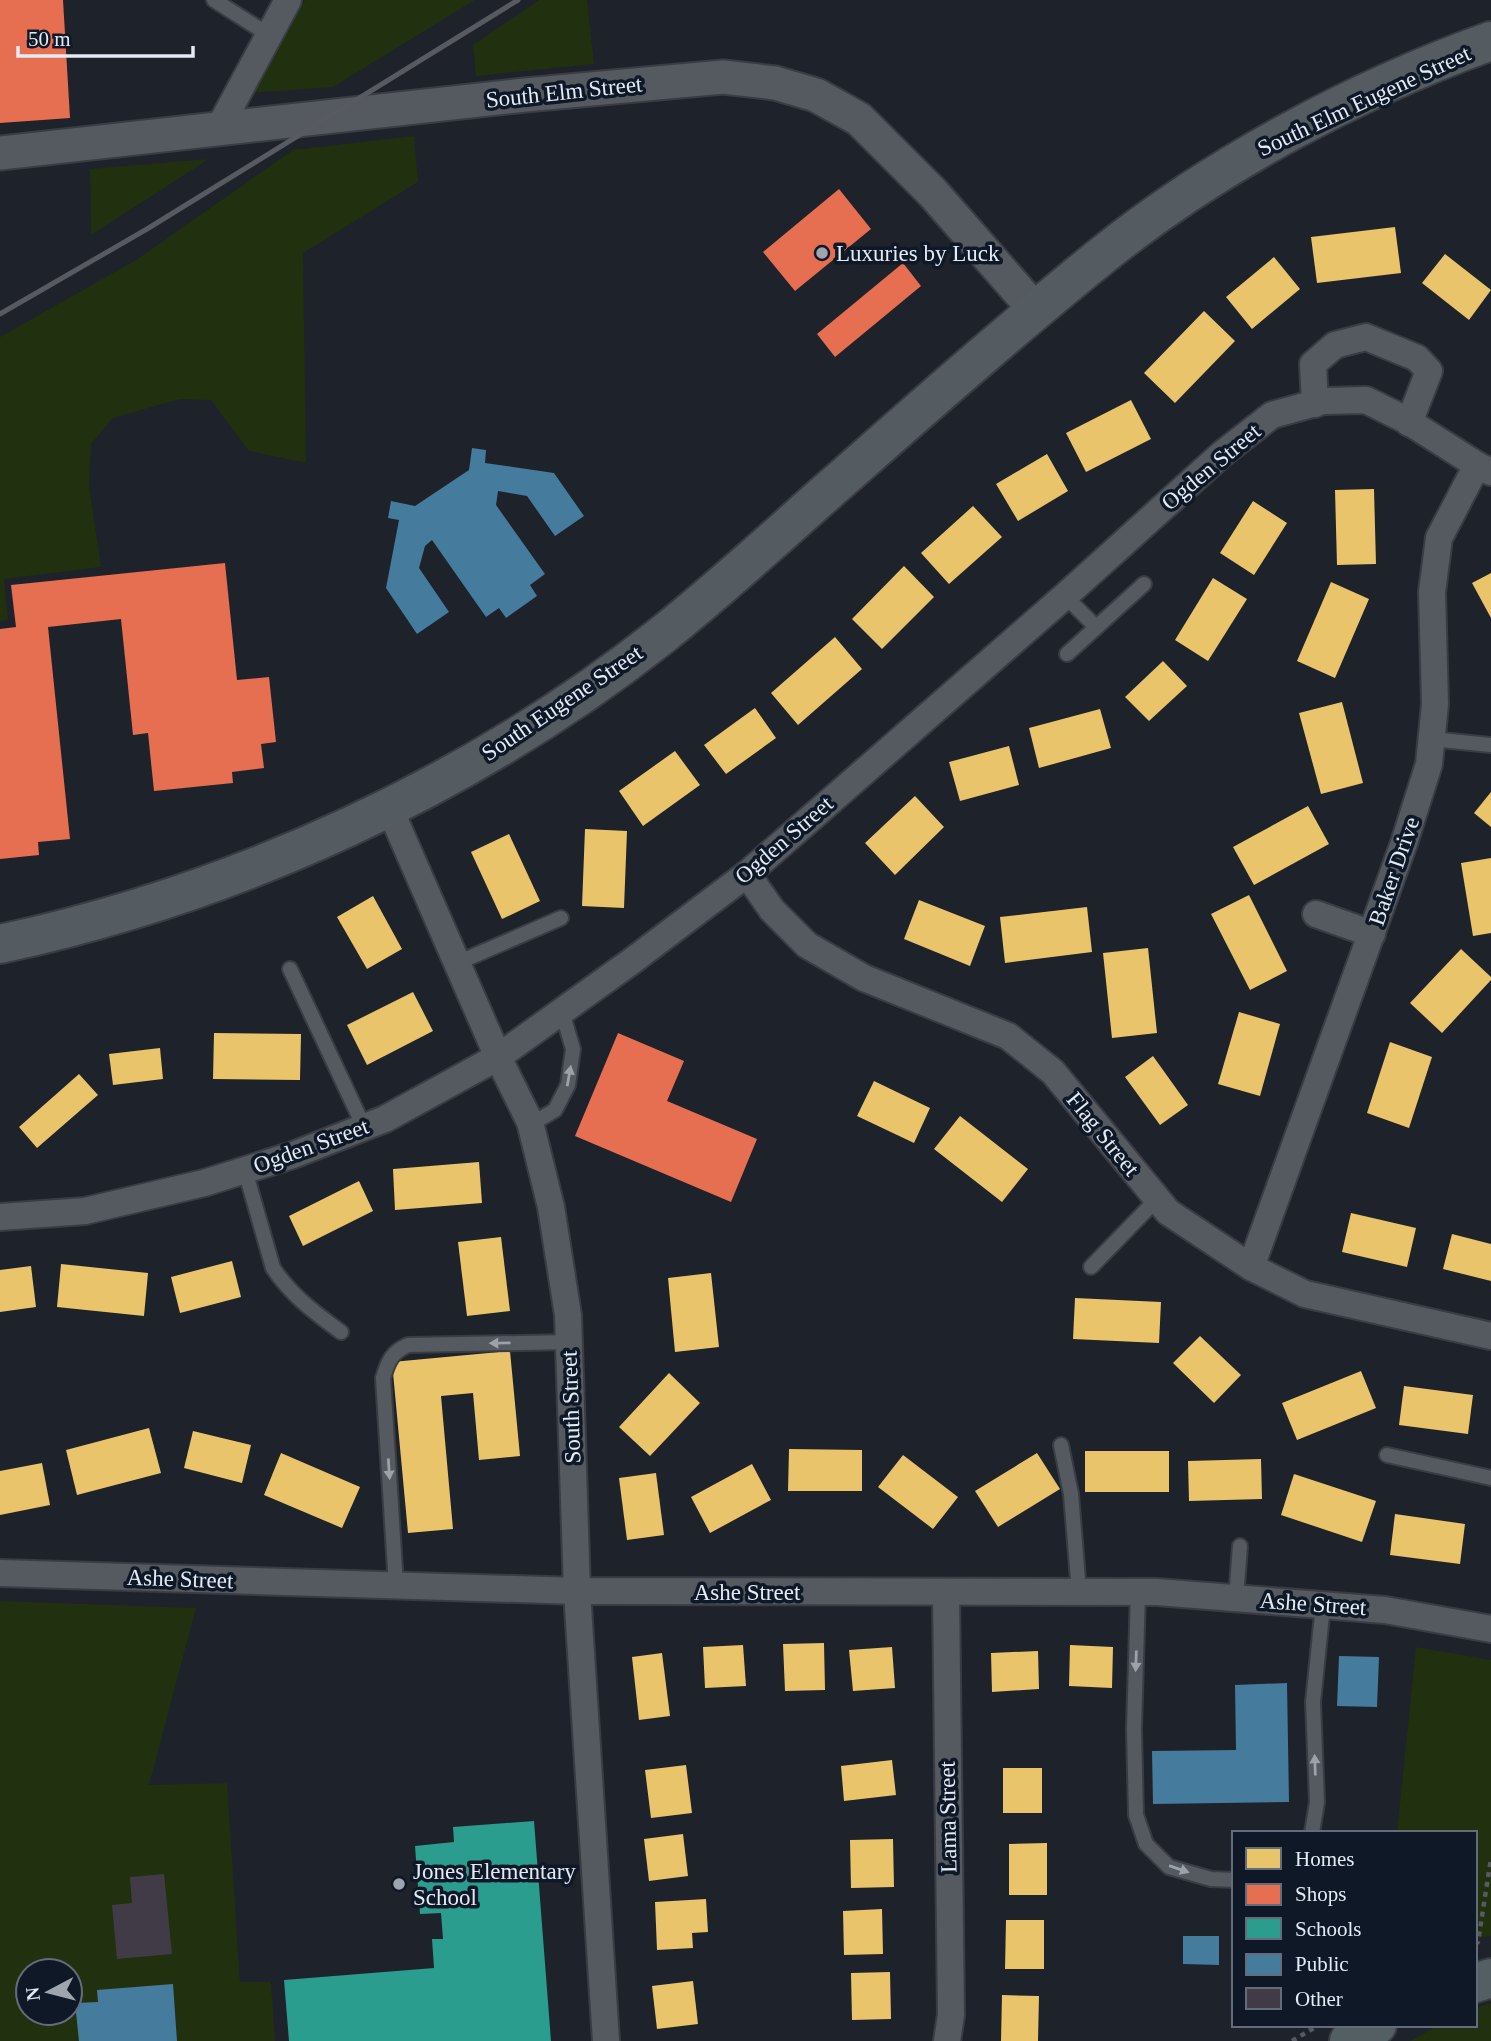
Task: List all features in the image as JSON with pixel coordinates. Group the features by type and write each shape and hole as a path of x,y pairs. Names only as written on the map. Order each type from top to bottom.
{"main road":[{"name":"South Elm Eugene Street","path":"1037,312 1107,252 1187,195 1250,155 1369,93 1491,41"},
{"name":"South Eugene Street","path":"0,944 123,914 236,875 389,807 500,746 658,639 1037,312"},
{"path":"1349,2041 1374,2027"}],"street":[{"path":"218,130 288,0"},
{"name":"South Elm Street","path":"0,153 723,76 775,83 816,95 859,119 933,193 1037,312"},
{"path":"1314,404 1313,364 1335,345 1366,337 1417,358 1429,371 1409,423"},
{"name":"Ogden Street","path":"0,1217 85,1211 293,1156 385,1119 498,1057 747,874 1065,596 1222,454 1272,415 1323,401 1366,400 1484,469"},
{"name":"Baker Drive","path":"1251,1266 1372,934 1429,764 1435,704 1432,592 1439,538 1484,469"},
{"name":"South Street","path":"389,807 530,1125 551,1207 568,1315 578,1591 606,2041"},
{"name":"Flag Street","path":"747,874 772,910 807,945 864,978 1008,1036 1053,1072 1168,1212 1251,1266 1305,1294 1491,1336"},
{"path":"1316,914 1372,934"},
{"name":"Ashe Street","path":"0,1573 578,1591 1138,1592 1385,1610 1491,1629"},
{"name":"Lama Street","path":"946,1592 951,2015 947,2041"}],"lane":[{"path":"214,0 269,35"},
{"path":"1067,654 1144,584"},
{"path":"1065,596 1096,627"},
{"path":"1432,739 1491,746"},
{"path":"457,963 561,918"},
{"path":"290,969 364,1127"},
{"path":"530,1125 555,1110 568,1085 573,1049 562,1012"},
{"path":"245,1170 273,1268 282,1282 307,1307 341,1332"},
{"path":"1091,1267 1157,1199"},
{"path":"396,1586 383,1378 391,1356 408,1345 569,1342"},
{"path":"1061,1445 1071,1494 1079,1592"},
{"path":"1387,1455 1491,1478"},
{"path":"1236,1598 1240,1546"},
{"path":"1138,1592 1136,1815 1146,1844 1169,1867 1211,1879 1232,1880"},
{"path":"1312,1831 1317,1802 1313,1702 1323,1605"}],"path":[{"path":"1477,1943 1491,1858"},
{"path":"1292,2041 1316,2027"}],"green space":[{"path":"305,0 475,0 333,87 252,93"},
{"path":"539,0 587,0 594,64 476,76 473,45"},
{"path":"414,136 418,182 303,253 306,463 249,451 211,400 180,399 113,418 91,444 89,487 101,567 4,579 8,620 0,621 0,337 136,260 293,150"},
{"path":"209,159 91,235 90,169"},
{"path":"0,1601 196,1608 149,1785 227,1783 240,1982 271,1982 275,2041 0,2041"},
{"path":"1416,1647 1491,1660 1491,1936 1477,1939 1477,1831 1397,1831"},
{"path":"1491,2003 1491,2041 1410,2041 1435,2027 1477,2027 1477,2007"}],"building: Homes":[{"path":"1395,227 1401,273 1317,283 1311,237"},
{"path":"1445,254 1491,290 1469,320 1422,283"},
{"path":"1274,257 1300,289 1252,329 1226,297"},
{"path":"1204,311 1235,341 1175,403 1144,373"},
{"path":"1131,400 1151,439 1086,472 1066,433"},
{"path":"1047,454 1068,491 1018,521 996,484"},
{"path":"1374,489 1376,564 1337,565 1335,490"},
{"path":"1253,501 1287,523 1254,575 1220,553"},
{"path":"973,506 1002,537 949,584 921,553"},
{"path":"904,566 934,597 882,649 852,619"},
{"path":"1491,573 1491,618 1472,583"},
{"path":"1213,578 1247,599 1208,661 1175,640"},
{"path":"1331,582 1369,599 1335,678 1297,661"},
{"path":"835,637 862,669 798,725 771,693"},
{"path":"1163,661 1187,686 1149,721 1125,697"},
{"path":"1342,702 1363,783 1321,794 1299,713"},
{"path":"755,708 776,738 726,774 704,745"},
{"path":"1100,709 1111,748 1039,768 1029,728"},
{"path":"1009,746 1019,785 960,801 949,762"},
{"path":"675,751 700,785 643,826 619,791"},
{"path":"1491,792 1491,827 1474,813"},
{"path":"915,796 944,827 895,875 865,843"},
{"path":"1308,806 1329,844 1254,885 1233,847"},
{"path":"585,829 627,831 624,908 582,906"},
{"path":"509,834 540,901 502,919 471,852"},
{"path":"1491,858 1491,933 1473,936 1461,863"},
{"path":"1249,895 1287,971 1250,990 1211,914"},
{"path":"373,896 402,949 367,969 337,917"},
{"path":"919,900 985,926 970,966 904,939"},
{"path":"1087,907 1092,952 1005,963 1000,917"},
{"path":"1148,948 1157,1033 1112,1038 1103,953"},
{"path":"1461,949 1491,980 1442,1033 1410,1003"},
{"path":"413,992 433,1031 367,1065 347,1025"},
{"path":"1239,1012 1280,1024 1260,1096 1218,1084"},
{"path":"214,1033 301,1034 300,1080 213,1079"},
{"path":"1390,1042 1432,1057 1409,1128 1367,1113"},
{"path":"160,1048 163,1079 113,1085 109,1054"},
{"path":"1153,1056 1188,1105 1160,1125 1125,1077"},
{"path":"79,1074 98,1095 37,1148 19,1127"},
{"path":"874,1081 930,1108 914,1143 857,1116"},
{"path":"960,1116 1028,1169 1002,1202 934,1149"},
{"path":"479,1162 482,1203 395,1210 393,1169"},
{"path":"359,1181 373,1211 303,1246 289,1216"},
{"path":"1351,1213 1416,1228 1407,1267 1342,1252"},
{"path":"1452,1234 1491,1244 1491,1281 1443,1269"},
{"path":"501,1237 510,1311 467,1316 458,1242"},
{"path":"232,1261 241,1297 180,1313 171,1277"},
{"path":"61,1264 148,1273 144,1316 57,1307"},
{"path":"31,1266 36,1307 0,1312 0,1270"},
{"path":"711,1273 719,1347 675,1352 668,1278"},
{"path":"1075,1298 1161,1302 1159,1343 1073,1339"},
{"path":"1200,1336 1241,1375 1214,1403 1173,1363"},
{"path":"510,1351 520,1456 479,1460 473,1393 441,1396 453,1529 408,1533 392,1362"},
{"path":"1361,1371 1376,1408 1297,1440 1282,1403"},
{"path":"669,1373 700,1403 650,1456 619,1427"},
{"path":"1404,1386 1473,1395 1468,1434 1399,1425"},
{"path":"149,1428 161,1473 77,1495 66,1450"},
{"path":"193,1431 251,1445 242,1483 184,1468"},
{"path":"789,1449 862,1450 862,1491 788,1491"},
{"path":"1085,1451 1169,1451 1169,1492 1085,1492"},
{"path":"281,1453 360,1487 342,1528 264,1495"},
{"path":"1037,1453 1060,1489 998,1527 975,1491"},
{"path":"903,1455 958,1497 933,1529 878,1487"},
{"path":"1261,1459 1262,1499 1189,1501 1188,1461"},
{"path":"42,1463 50,1505 0,1515 0,1471"},
{"path":"752,1464 771,1500 710,1533 691,1497"},
{"path":"656,1473 664,1535 627,1540 619,1478"},
{"path":"1294,1474 1376,1501 1362,1542 1281,1515"},
{"path":"1395,1514 1465,1524 1460,1564 1390,1555"},
{"path":"824,1643 825,1690 785,1691 783,1644"},
{"path":"743,1645 746,1686 705,1688 703,1647"},
{"path":"1070,1645 1113,1647 1112,1688 1069,1686"},
{"path":"892,1647 895,1688 853,1691 849,1650"},
{"path":"1038,1651 1039,1689 992,1692 991,1653"},
{"path":"662,1653 670,1716 639,1720 632,1657"},
{"path":"892,1760 896,1795 844,1801 841,1766"},
{"path":"686,1765 692,1813 651,1818 645,1770"},
{"path":"1003,1768 1042,1768 1042,1813 1003,1813"},
{"path":"683,1834 688,1876 649,1881 644,1839"},
{"path":"893,1839 894,1887 851,1888 850,1840"},
{"path":"1047,1843 1047,1895 1009,1895 1009,1844"},
{"path":"706,1899 708,1932 692,1933 693,1948 657,1950 655,1902"},
{"path":"882,1909 883,1954 844,1955 843,1911"},
{"path":"1006,1920 1044,1920 1044,1969 1005,1969"},
{"path":"890,1972 891,2019 852,2020 851,1973"},
{"path":"693,1981 698,2024 657,2029 652,1986"},
{"path":"1002,1995 1039,1996 1038,2041 1001,2041"}],"building: Shops":[{"path":"0,0 63,0 70,118 0,123"},
{"path":"839,189 871,229 795,291 763,252"},
{"path":"903,263 921,286 835,357 817,334"},
{"path":"225,563 237,680 269,677 276,742 261,744 264,768 232,772 233,783 154,791 148,733 133,735 121,619 48,627 70,839 38,842 39,855 0,859 0,629 16,627 11,585"},
{"path":"618,1033 684,1061 667,1101 757,1139 731,1202 575,1136"}],"building: Schools":[{"path":"534,1821 551,2041 289,2041 284,1980 434,1968 432,1939 443,1939 441,1913 420,1914 415,1846 454,1842 453,1827"}],"building: Public":[{"path":"472,448 486,450 485,463 554,473 584,516 555,536 527,496 498,491 496,505 545,574 530,585 537,596 506,618 499,608 486,617 432,540 425,546 419,568 449,612 417,634 386,588 399,520 388,518 391,501 415,506 469,470"},
{"path":"1339,1656 1379,1657 1377,1707 1337,1706"},
{"path":"1287,1683 1289,1802 1153,1804 1152,1751 1236,1750 1235,1685"},
{"path":"1183,1936 1219,1936 1219,1965 1183,1964"},
{"path":"173,1984 177,2041 79,2041 78,2027 84,2027 84,2003 98,2002 97,1990"}],"building: Other":[{"path":"164,1874 172,1954 117,1959 112,1905 132,1903 130,1877"}],"railway":[{"path":"0,314 147,229 518,0"}],"place":[{"name":"Luxuries by Luck","path":"822,253"},
{"name":"Jones Elementary School","path":"399,1884"}]}
